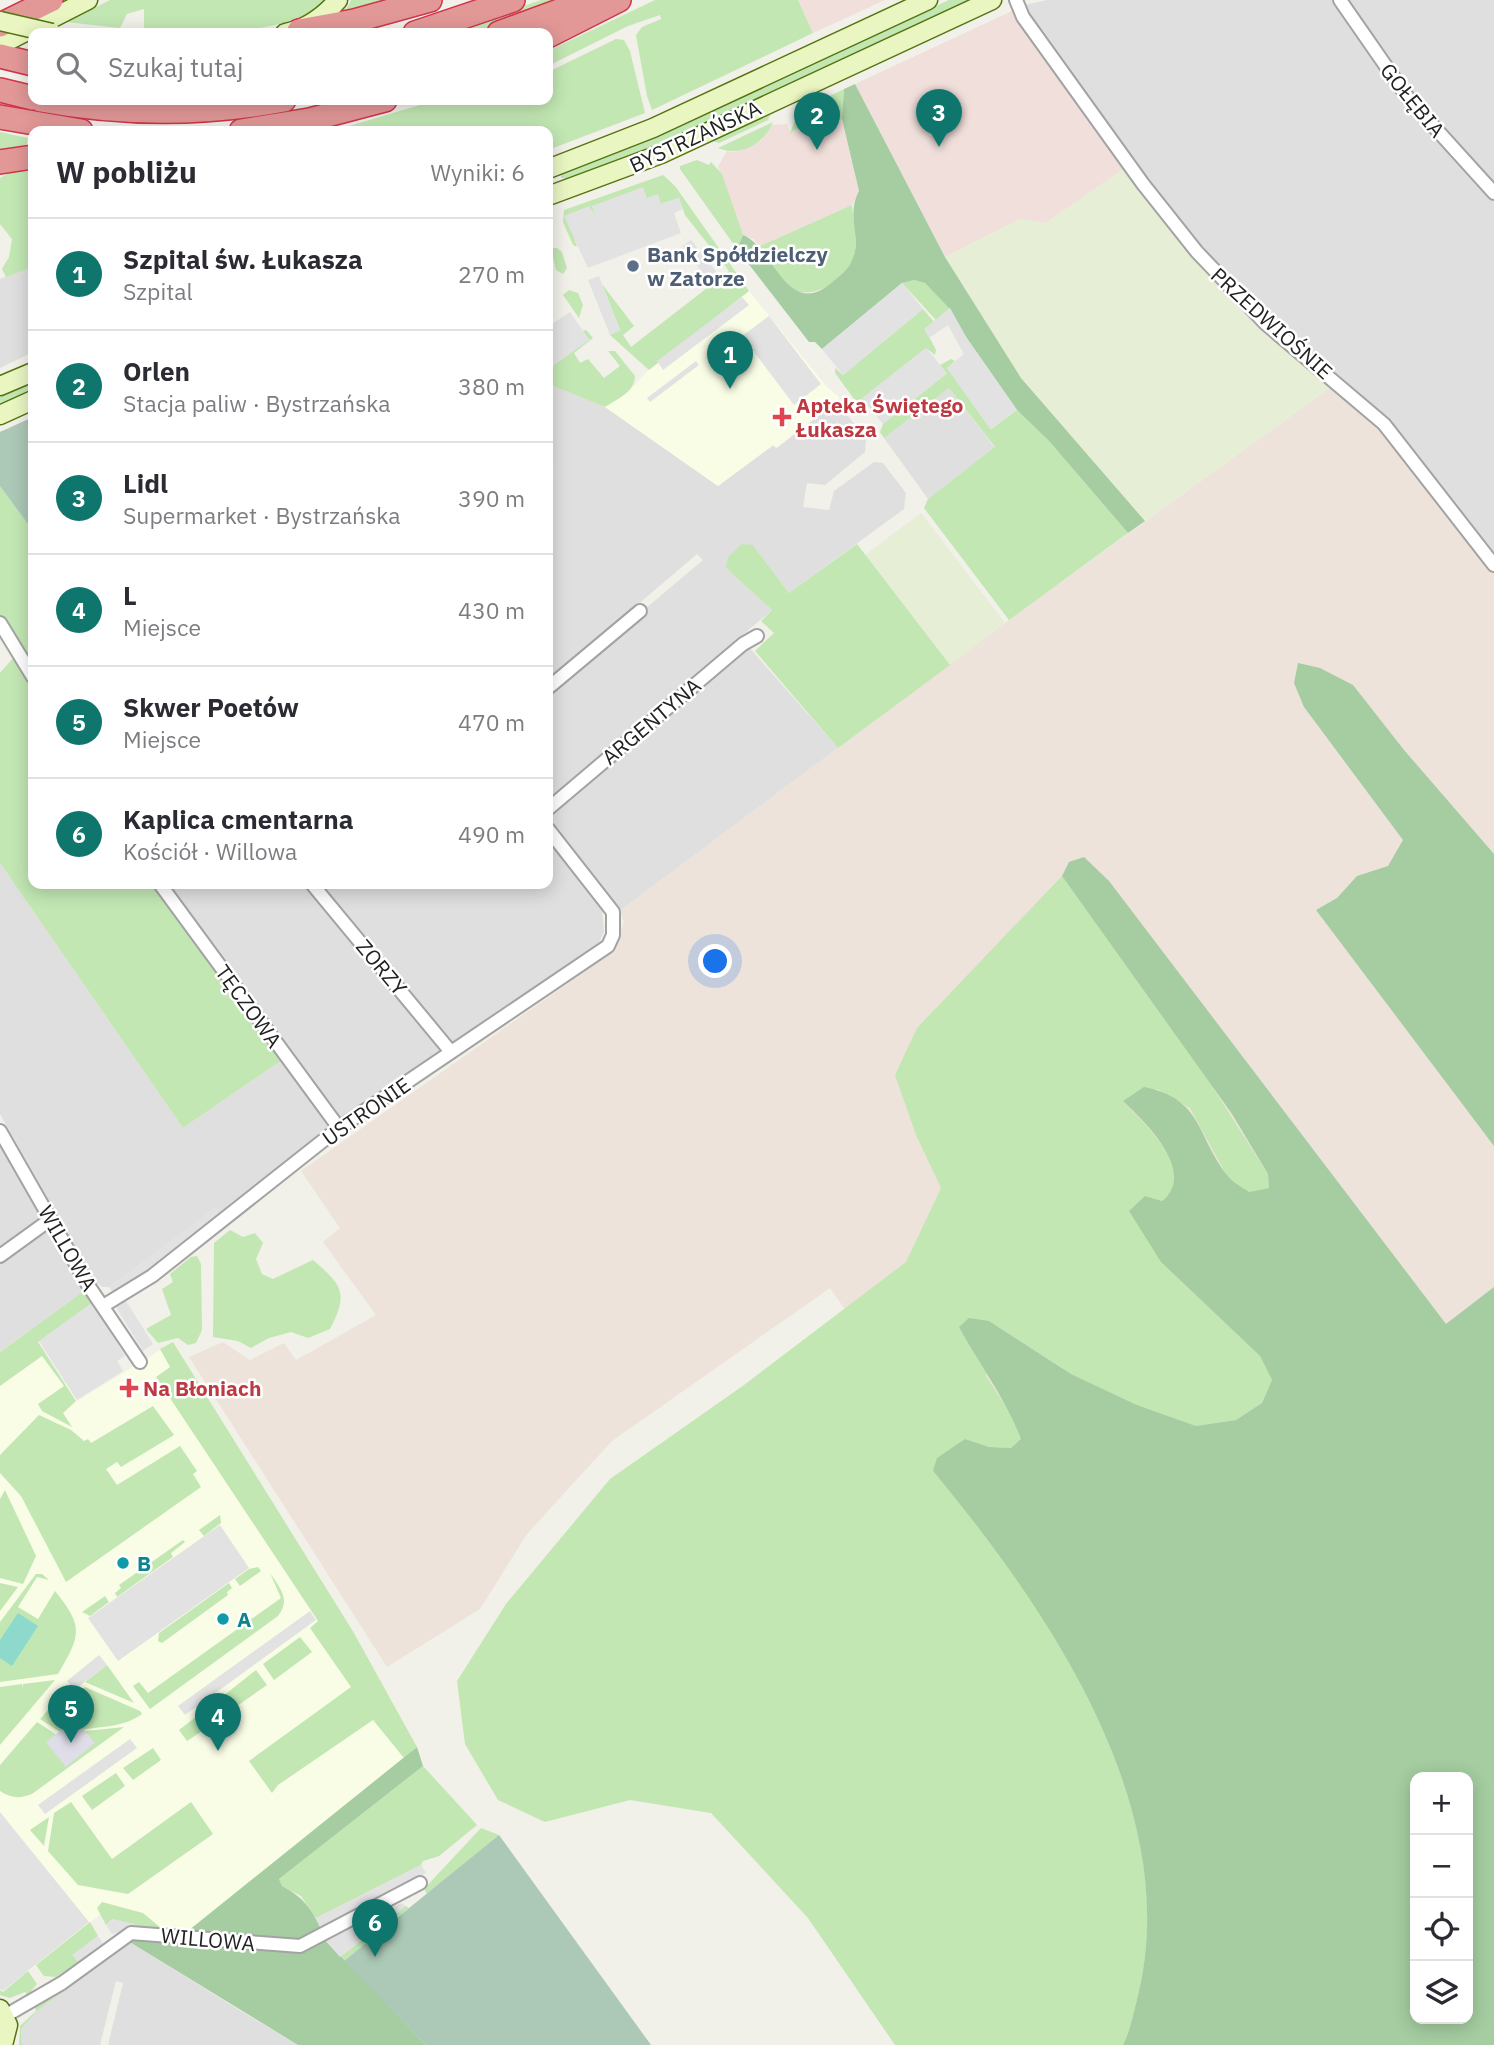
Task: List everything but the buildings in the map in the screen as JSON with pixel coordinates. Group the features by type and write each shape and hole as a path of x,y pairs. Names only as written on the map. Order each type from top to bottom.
{"highway":[{"path":"0,23 51,0"},
{"path":"315,28 354,21 430,0"},
{"path":"430,28 513,0"},
{"path":"513,28 589,0"},
{"path":"553,33 619,0"},
{"path":"0,56 28,63"},
{"path":"0,90 28,97"},
{"path":"94,105 166,112 210,111 250,105"},
{"path":"272,126 309,120 366,105"},
{"path":"0,117 45,126"},
{"path":"0,162 28,158"}],"main road":[{"path":"33,28 88,0"},
{"path":"300,28 324,15 338,0"},
{"name":"BYSTRZAŃSKA","path":"553,167 653,128 928,0"},
{"name":"BYSTRZAŃSKA","path":"553,194 661,154 992,0"},
{"path":"0,23 28,28"},
{"path":"0,45 28,31"},
{"path":"0,386 28,374"},
{"path":"0,415 28,402"},
{"path":"2,2013 8,2034 3,2045"}],"street":[{"name":"PRZEDWIOŚNIE","path":"1016,0 1023,17 1188,242 1266,324 1384,424 1494,565"},
{"name":"GOŁĘBIA","path":"1340,0 1408,98 1494,193"},
{"path":"553,684 640,611"},
{"path":"0,622 28,669"},
{"name":"ARGENTYNA","path":"553,805 743,644 757,636"},
{"name":"USTRONIE","path":"103,1306 152,1276 339,1128 608,946 613,935 613,912 553,835"},
{"name":"TĘCZOWA","path":"164,889 339,1128"},
{"name":"ZORZY","path":"316,889 450,1052"},
{"name":"WILLOWA","path":"0,1131 103,1306 140,1362"},
{"path":"0,1256 51,1219"},
{"name":"WILLOWA","path":"2,2013 62,1983 131,1933 300,1946 420,1883"}],"shaded area":[{"path":"798,0 885,0 813,33"},
{"path":"1047,0 1335,0 1390,84 1494,202 1494,560 1174,218 1025,12 1025,5"},
{"path":"1346,0 1494,0 1494,187 1410,94"},
{"path":"1012,11 1126,167 1046,223 1020,219 945,257 855,84"},
{"path":"842,119 859,192 852,205 758,247 754,239 743,235 718,167 727,151 735,152 761,141 772,125 787,124 790,132 800,128 803,134"},
{"path":"1126,167 1168,222 1335,384 1145,521 1021,378 945,257 1020,219 1046,223"},
{"path":"643,187 647,198 658,194 661,204 679,198 683,209 674,213 681,233 588,268 564,216 589,206 596,216 592,206"},
{"path":"691,240 721,278 712,285 682,246"},
{"path":"28,269 28,354 0,368 0,279"},
{"path":"599,276 620,331 610,335 588,280"},
{"path":"902,283 923,309 843,375 822,349"},
{"path":"749,291 827,387 840,398 776,448 773,445 718,486 605,407 629,391 657,361"},
{"path":"742,297 749,305 663,370 657,361"},
{"path":"950,308 966,337 1017,410 990,429 947,368 964,354 948,325 929,338 924,329"},
{"path":"570,312 589,340 553,366 553,324"},
{"path":"769,316 821,384 794,405 742,336"},
{"path":"926,348 947,373 883,424 862,398"},
{"path":"696,361 699,365 650,402 647,398"},
{"path":"1335,384 1380,426 1494,571 1494,1794 1473,1780 1473,1772 1410,1772 1410,1788 1324,1986 830,1288 612,1441 527,1534 480,1609 387,1667 189,1357 223,1342 250,1360 284,1343 296,1360 376,1315 323,1242 340,1228 301,1171 614,951 624,922 620,911 1009,620"},
{"path":"553,386 605,407 718,486 774,445 777,448 837,401 866,440 865,452 825,485 807,483 803,507 829,510 834,491 874,462 883,463 906,493 904,509 789,593 753,545 726,568 772,610 553,798 553,687 703,560 697,554 553,677"},
{"path":"949,388 995,448 928,499 884,438"},
{"path":"28,419 28,524 0,486 0,432"},
{"path":"921,513 1005,623 950,665 865,555"},
{"path":"747,645 838,748 620,911 553,829 553,812"},
{"path":"553,844 602,909 604,932 599,942 454,1043 449,1041 321,889 553,889"},
{"path":"0,863 183,1128 282,1060 330,1124 330,1130 222,1215 215,1208 109,1287 95,1282 0,1114"},
{"path":"170,889 313,889 441,1047 441,1052 338,1119"},
{"path":"0,1143 41,1217 40,1221 0,1250"},
{"path":"216,1207 222,1215 115,1295 109,1287"},
{"path":"44,1231 50,1232 84,1291 0,1352 0,1262"},
{"path":"126,1301 153,1344 143,1351 116,1307"},
{"path":"92,1303 125,1356 117,1361 123,1371 77,1400 39,1341"},
{"path":"30,1330 77,1401 173,1342 354,1633 417,1747 183,1935 101,1914 3,1992 0,1990 0,1352"},
{"path":"220,1525 249,1568 118,1661 88,1618"},
{"path":"310,1611 316,1620 185,1715 178,1706"},
{"path":"18,1613 38,1626 12,1666 0,1658 0,1640"},
{"path":"99,1655 107,1665 74,1690 67,1681"},
{"path":"75,1719 95,1743 66,1767 46,1742"},
{"path":"130,1739 137,1748 45,1814 38,1805"},
{"path":"0,1812 89,1922 3,1991 0,1989"},
{"path":"499,1835 651,2045 426,2045 344,1961"},
{"path":"421,1865 426,1873 320,1927 316,1918"},
{"path":"401,1903 406,1906 340,1957 323,1938"},
{"path":"112,1919 135,1924 136,1928 112,1934 106,1925"},
{"path":"98,1936 103,1943 78,1962 72,1955"},
{"path":"128,1941 298,2045 108,2045 123,1983 116,1981 100,2045 22,2045 21,2029 37,2011"}],"green space":[{"path":"110,0 328,0 289,21 259,28 144,28 144,9 127,14 120,28 66,22"},
{"path":"351,0 393,0 345,11"},
{"path":"541,0 565,0 488,28 460,28"},
{"path":"655,0 798,0 813,33 652,110 636,35 642,27 661,19 660,15 628,26 553,64 553,49"},
{"path":"949,0 967,0 689,131 569,179 561,178 561,174 684,125"},
{"path":"616,39 624,40 630,51 645,113 553,148 553,126 349,126 420,105 553,105 553,70"},
{"path":"855,84 945,257 1021,378 1145,521 1128,533 1049,441 1017,410 966,337 950,309 925,283 914,280 902,283 822,349 815,342 809,342 737,249 743,235 754,242 781,277 802,293 815,292 830,284 848,267 855,252 854,210 859,191 842,119 844,89"},
{"path":"844,89 842,119 803,134 799,128 790,133 798,112"},
{"path":"771,113 768,120 719,143 712,141"},
{"path":"773,122 764,137 751,147 735,151 718,148"},
{"path":"0,132 28,138 25,152 0,156"},
{"path":"697,160 709,165 711,162 722,174 743,235 737,249 680,169 680,166"},
{"path":"28,170 28,269 6,277 2,269 9,257 12,239 0,224 0,178 10,172"},
{"path":"663,175 675,186 749,291 649,370 610,335 620,330 602,284 634,326 623,335 631,347 729,271 685,215 679,198 661,204 647,198 592,206 596,216 574,237 577,247 573,245 563,222 564,210"},
{"path":"852,205 856,246 853,259 842,275 825,288 815,291 796,291 787,286 758,247"},
{"path":"553,248 562,252 567,268 563,274 556,270"},
{"path":"914,280 925,283 950,308 936,320 902,283"},
{"path":"569,290 578,293 583,305 579,318 563,295"},
{"path":"923,309 934,322 925,329 936,350 935,355 926,348 863,398 869,407 860,407 835,373 835,368 843,375"},
{"path":"586,330 593,338 574,353 580,363 588,359 604,378 620,366 608,351 615,351 635,376 629,391 605,407 553,386 553,365 589,340 583,331"},
{"path":"951,359 955,361 947,368 991,429 1017,410 1049,441 1128,533 1009,620 924,508 928,499 995,447 949,388 884,438 880,432 883,424 946,374 940,365"},
{"path":"28,384 28,392 0,405 0,397"},
{"path":"0,486 28,524 28,662 0,616"},
{"path":"742,544 753,545 789,593 857,544 950,665 838,748 755,651 774,633 761,621 772,610 726,568 728,557"},
{"path":"14,657 28,677 28,889 160,889 282,1060 183,1128 0,863 0,673"},
{"path":"1298,663 1320,668 1353,685 1404,750 1494,854 1494,1146 1316,910 1337,898 1357,876 1388,866 1403,840 1304,707 1294,683"},
{"path":"1084,857 1109,881 1446,1324 1494,1287 1494,2045 1123,2045 1137,1999 1147,1928 1142,1857 1124,1786 1096,1716 1061,1649 1020,1585 933,1471 937,1458 965,1439 989,1447 1011,1448 1021,1439 1000,1396 959,1327 969,1318 989,1321 1071,1374 1137,1405 1196,1426 1236,1420 1262,1403 1272,1380 1260,1356 1161,1262 1129,1211 1145,1196 1162,1201 1172,1189 1174,1176 1164,1148 1123,1101 1144,1087 1178,1100 1196,1120 1217,1160 1232,1180 1249,1192 1269,1188 1268,1174 1232,1114 1062,876 1069,862"},
{"path":"1062,876 1208,1080 1268,1174 1269,1188 1249,1192 1228,1178 1190,1108 1157,1089 1123,1101 1154,1134 1171,1162 1174,1176 1172,1189 1162,1201 1145,1196 1161,1262 1260,1356 1272,1380 1262,1403 1236,1420 1196,1426 1137,1405 1071,1374 989,1321 986,1376 1011,1414 1022,1439 1011,1448 989,1447 965,1439 933,1471 1003,1557 1066,1657 1094,1711 1118,1767 1135,1824 1145,1882 1147,1940 1137,1999 1123,2045 895,2045 808,1918 711,1813 630,1800 545,1822 498,1800 465,1744 457,1681 506,1604 610,1479 744,1385 906,1262 941,1188 916,1135 895,1075 917,1028"},
{"path":"230,1230 243,1237 255,1233 263,1243 256,1259 262,1274 273,1279 313,1260 331,1276 340,1290 341,1298 330,1329 308,1338 291,1332 269,1338 251,1348 238,1341 213,1337 214,1243"},
{"path":"197,1256 201,1264 202,1330 196,1343 188,1345 178,1338 158,1343 146,1329 171,1315 162,1289 173,1282 170,1274 191,1257"},
{"path":"84,1291 92,1303 38,1342 76,1401 63,1413 72,1427 42,1411 38,1404 64,1386 42,1356 0,1386 0,1352"},
{"path":"173,1342 354,1633 417,1747 404,1758 373,1720 278,1785 272,1793 249,1761 351,1687 310,1628 318,1621 156,1377 170,1367 160,1349"},
{"path":"153,1406 174,1435 121,1467 117,1462 106,1469 117,1485 180,1446 197,1471 193,1474 201,1487 66,1582 21,1496 0,1473 0,1455 39,1415 91,1443"},
{"path":"5,1490 36,1556 23,1584 0,1578 0,1499"},
{"path":"220,1515 221,1523 204,1536 199,1530"},
{"path":"183,1540 185,1542 171,1553 173,1557 117,1597 115,1593 121,1588 119,1585"},
{"path":"258,1567 261,1571 240,1586 235,1579 249,1569"},
{"path":"270,1573 284,1599 278,1616 150,1709 133,1686 139,1682 148,1693 281,1598"},
{"path":"36,1574 42,1574 49,1580 37,1577 18,1607 38,1619 55,1591 75,1623 75,1640 58,1674 0,1682 0,1622"},
{"path":"0,1583 18,1587 0,1611"},
{"path":"229,1583 232,1588 227,1592 228,1595 162,1643 158,1641 159,1633"},
{"path":"105,1596 109,1602 90,1616 82,1612"},
{"path":"300,1637 312,1652 274,1680 263,1664"},
{"path":"107,1665 134,1703 85,1682"},
{"path":"256,1670 267,1685 227,1713 218,1700"},
{"path":"55,1680 0,1745 0,1687 22,1684 23,1688 23,1684"},
{"path":"85,1687 142,1714 124,1723 63,1734 40,1719 67,1689 74,1696"},
{"path":"210,1706 220,1719 187,1741 179,1730"},
{"path":"37,1722 60,1737 76,1732 124,1727 32,1794 19,1797 8,1795 0,1791 0,1765"},
{"path":"417,1747 423,1766 279,1879 282,1886 305,1903 320,1927 301,1942 183,1935"},
{"path":"153,1748 161,1760 133,1780 123,1768"},
{"path":"423,1766 477,1825 439,1856 423,1861 421,1865 316,1918 301,1896 282,1886 279,1879"},
{"path":"116,1773 125,1786 92,1810 82,1796"},
{"path":"71,1802 112,1859 191,1802 213,1834 128,1894 78,1885 48,1851 54,1813"},
{"path":"49,1817 44,1846 30,1830"},
{"path":"481,1828 499,1835 427,1894 424,1889"},
{"path":"102,1902 143,1913 161,1928 183,1935 136,1928 112,1919 106,1925 97,1908"},
{"path":"406,1906 409,1908 344,1961 340,1957"},
{"path":"90,1922 98,1936 73,1955 78,1962 56,1977 44,1976 36,1965"},
{"path":"137,1937 265,1946 323,1938 426,2045 298,2045 128,1941"},
{"path":"28,1971 37,1984 28,1995 25,1992 10,1998 0,1995 0,1990 3,1992"},
{"path":"75,1982 37,2011 21,2029 22,2045 19,2045 20,2026 36,2011 35,2007"}],"place":[{"name":"Lidl","path":"939,147"},
{"name":"Orlen","path":"817,150"},
{"name":"Bank Spółdzielczy w Zatorze","path":"633,266"},
{"name":"Szpital św. Łukasza","path":"730,389"},
{"name":"Apteka Świętego Łukasza","path":"782,417"},
{"name":"Na Błoniach","path":"129,1388"},
{"name":"B","path":"123,1563"},
{"name":"A","path":"223,1619"},
{"name":"Skwer Poetów","path":"71,1743"},
{"name":"L","path":"218,1751"},
{"name":"Kaplica cmentarna","path":"375,1957"}]}
